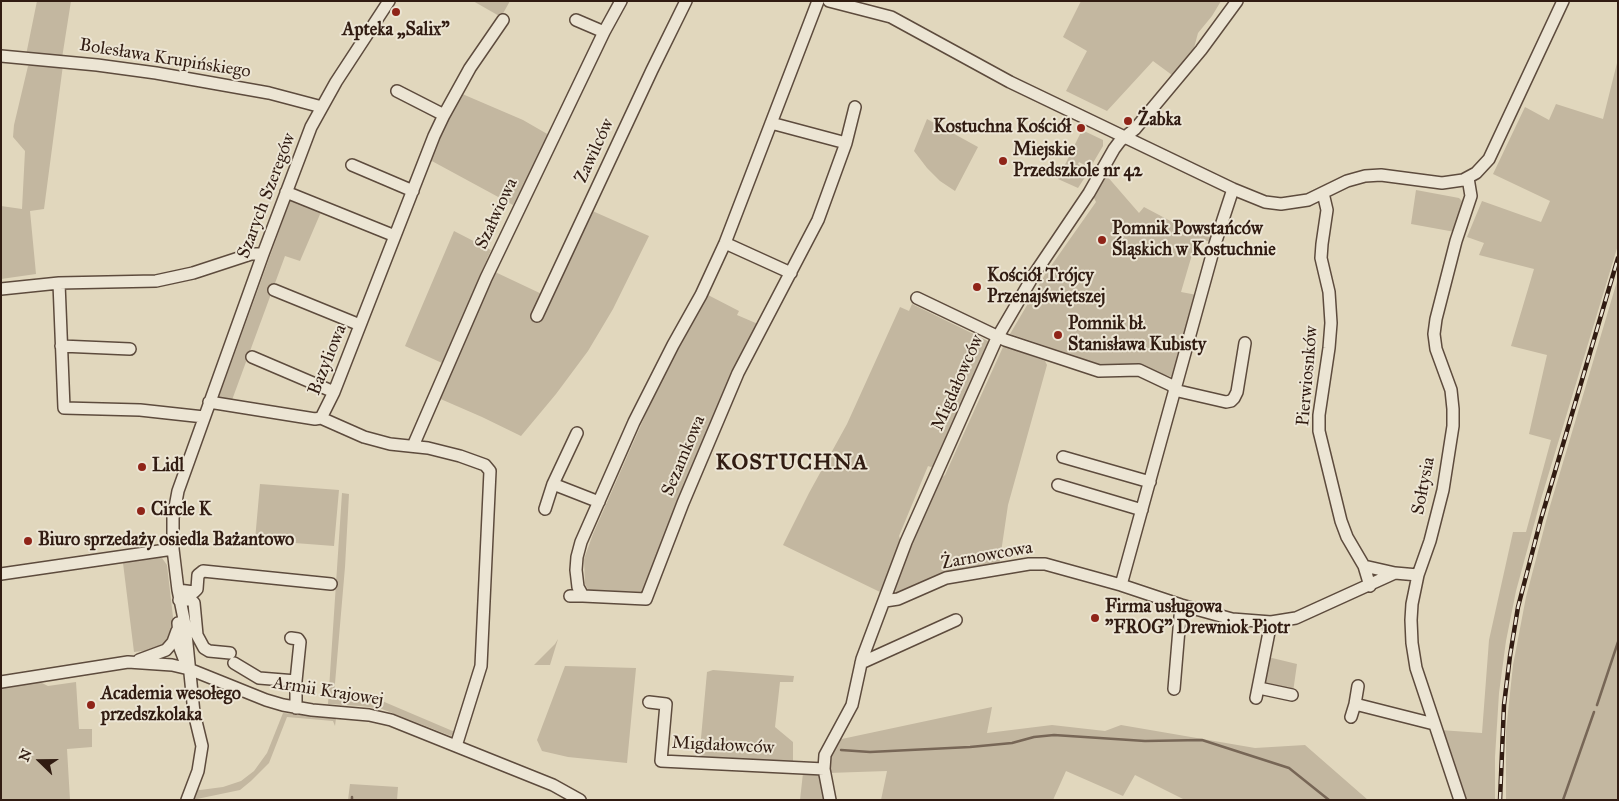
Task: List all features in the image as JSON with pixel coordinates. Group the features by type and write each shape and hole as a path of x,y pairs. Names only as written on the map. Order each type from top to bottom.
{"street":[{"name":"Szarych Szeregów","path":"189,669 185,624 172,549 173,518 178,491 302,149 336,82 390,1"},
{"name":"Szałwiowa","path":"413,446 486,278 604,32 621,1"},
{"name":"Zawilców","path":"537,316 686,1"},
{"path":"583,596 578,586 577,557 581,542 634,422 673,345 702,296 725,243 818,1"},
{"path":"829,1 890,17 1010,82 1233,189 1265,202 1281,204 1308,200 1347,181 1373,175 1442,183 1457,182 1468,178 1482,168 1490,159 1563,1"},
{"name":"Migdałowców","path":"830,800 824,769 825,755 854,700 861,663 886,601 906,542 997,338 1035,273 1089,193 1114,150 1125,137 1135,130 1201,50 1237,1"},
{"name":"Bazyliowa","path":"210,402 315,419 321,418 334,392 413,192 423,161 444,115 478,56 503,20"},
{"path":"576,20 604,32"},
{"name":"Bolesława Krupińskiego","path":"1,56 97,65 156,73 269,93 322,107"},
{"path":"397,91 444,115"},
{"name":"Sezamkowa","path":"570,596 646,599 738,374 818,220 846,143 855,106"},
{"path":"772,123 846,143"},
{"path":"352,165 413,192"},
{"name":"Sołtysia","path":"1460,800 1416,668 1412,643 1412,604 1418,575 1437,516 1443,490 1452,426 1451,390 1436,349 1434,334 1436,319 1456,241 1471,196 1468,178"},
{"path":"1121,585 1227,203 1233,189"},
{"path":"286,192 395,236"},
{"name":"Pierwiosnków","path":"1323,192 1327,210 1321,258 1329,292 1331,323 1330,348 1319,416 1319,430 1341,521 1347,537 1364,566 1370,586"},
{"path":"725,243 791,273"},
{"path":"1,289 58,283 156,281 193,273 251,254 263,254"},
{"path":"58,283 64,408 140,410 204,417"},
{"path":"274,290 360,325"},
{"path":"917,298 997,338 1099,371 1139,370 1175,389 1226,402 1234,398 1246,343"},
{"path":"61,346 130,349"},
{"path":"252,357 334,392"},
{"path":"321,418 364,437 390,444 413,446 460,456 485,465 490,471 481,666 456,746"},
{"path":"545,509 577,432"},
{"path":"1063,457 1150,482"},
{"path":"554,484 599,502"},
{"path":"1058,484 1142,510"},
{"path":"1,574 172,549"},
{"name":"Żarnowcowa","path":"886,601 946,578 1029,564 1045,564 1232,619 1271,622 1296,618 1395,573"},
{"path":"1364,566 1395,573 1418,575"},
{"path":"179,598 197,589 198,575 203,571 331,584"},
{"name":"Szarych Szeregów","path":"179,598 178,627 180,648 189,669"},
{"path":"179,598 191,600 194,603 197,635 204,648 232,658 258,678 296,681"},
{"path":"1174,689 1181,605"},
{"path":"861,663 956,620"},
{"path":"1271,622 1258,693 1292,694"},
{"name":"Szarych Szeregów","path":"135,662 166,650 173,642 178,627"},
{"path":"291,638 298,639 300,642 296,681 296,708"},
{"name":"Armii Krajowej","path":"1,682 135,662 163,664 189,669 266,700 296,708 383,717 553,785 580,800"},
{"path":"187,800 198,771 202,746 194,713 189,669"},
{"path":"1351,717 1358,686"},
{"name":"Migdałowców","path":"649,702 666,704 662,761 824,769"},
{"path":"1355,704 1434,724"}],"shaded area":[{"path":"37,1 71,1 62,58 26,55"},
{"path":"473,1 510,1 501,17"},
{"path":"1081,1 1221,1 1198,33 1194,48 1172,75 1153,61 1107,111 1066,91 1087,51 1063,37"},
{"path":"1618,59 1618,245 1541,499 1516,591 1506,641 1499,693 1495,757 1495,800 1466,800 1440,730 1482,733 1489,640 1513,532 1526,532 1551,440 1529,434 1547,355 1511,346 1534,269 1479,255 1484,243 1467,237 1482,201 1541,222 1550,201 1493,174 1525,107 1549,120 1556,104 1603,119"},
{"path":"34,62 63,65 44,209 30,211 36,274 1,279 1,206 22,209 25,151 13,137 14,125 28,66"},
{"path":"460,93 523,120 549,135 513,205 430,160 434,144"},
{"path":"927,119 978,147 955,191 940,181 914,151"},
{"path":"1082,130 1103,140 1103,146 1090,168 1079,162 1078,164 1089,171 1078,188 1058,179"},
{"path":"1106,175 1139,213 1144,207 1195,234 1211,237 1210,241 1196,241 1181,292 1197,295 1172,377 1137,366 1101,367 1079,362 1076,356 1010,334 1046,273 1096,202 1093,196"},
{"path":"1416,190 1459,198 1462,201 1455,232 1411,224"},
{"path":"290,201 321,212 300,261 285,256 232,400 221,398 219,397"},
{"path":"588,209 649,236 613,309 588,351 556,394 521,436 436,397 493,271 546,296"},
{"path":"454,231 491,250 442,363 405,346"},
{"path":"1618,278 1618,800 1506,800 1506,731 1513,665 1526,597 1550,506"},
{"path":"708,295 739,311 737,315 758,324 729,379 643,592 588,590 585,584 584,559 593,534 663,375"},
{"path":"912,304 990,342 934,468 928,466 899,536 901,542 877,608 875,608 880,592 783,545 847,424 900,307 909,311"},
{"path":"1005,346 1045,361 1047,365 1008,505 999,566 896,594 895,589 916,533 939,480 945,475"},
{"path":"260,484 339,490 334,546 255,540"},
{"path":"342,493 349,494 334,695 362,695 375,698 455,732 451,736 382,709 328,704"},
{"path":"158,557 162,558 167,565 173,617 171,635 168,642 160,649 134,652 123,563"},
{"path":"558,639 550,665 534,665 555,644"},
{"path":"1268,657 1297,664 1293,692 1266,687 1263,683"},
{"path":"565,666 636,668 627,763 568,757 542,751 537,740"},
{"path":"713,670 794,676 793,682 780,682 775,727 793,742 793,764 699,760 707,672"},
{"path":"38,681 48,686 76,682 79,729 92,729 92,747 67,749 70,800 1,800 1,687"},
{"path":"992,707 987,733 1052,725 1105,731 1121,725 1255,748 1305,745 1368,800 1185,800 1135,775 1123,796 1066,771 1053,800 881,800 887,771 828,773 828,759 837,740"},
{"path":"283,713 336,718 335,726 333,721 287,717 269,763 251,781 240,790 192,800 196,789 223,787 241,781 254,771 267,753"},
{"path":"803,773 820,774 825,800 800,800"},
{"path":"350,784 398,787 397,800 348,800"}],"waterway":[{"path":"1597,705 1618,642"},
{"path":"1563,800 1594,712"},
{"path":"841,750 870,752 970,747 1012,743 1034,737 1054,735 1145,741 1202,740 1289,768 1329,800"}],"railway":[{"path":"1500,800 1504,705 1518,607 1541,519 1618,258"}],"place":[{"name":"Apteka „Salix”","path":"396,12"},
{"name":"Żabka","path":"1128,121"},
{"name":"Kostuchna Kościół","path":"1081,128"},
{"name":"Miejskie Przedszkole nr 42","path":"1003,161"},
{"name":"Pomnik Powstańców Śląskich w Kostuchnie","path":"1102,240"},
{"name":"Kościół Trójcy Przenajświętszej","path":"977,287"},
{"name":"Pomnik bł. Stanisława Kubisty","path":"1058,335"},
{"name":"Lidl","path":"142,467"},
{"name":"Circle K","path":"141,511"},
{"name":"Biuro sprzedaży osiedla Bażantowo","path":"28,541"},
{"name":"Firma usługowa \"FROG\" Drewniok Piotr","path":"1095,618"},
{"name":"Academia wesołego przedszkolaka","path":"91,705"}],"district":[{"name":"KOSTUCHNA","path":"792,464"}]}
